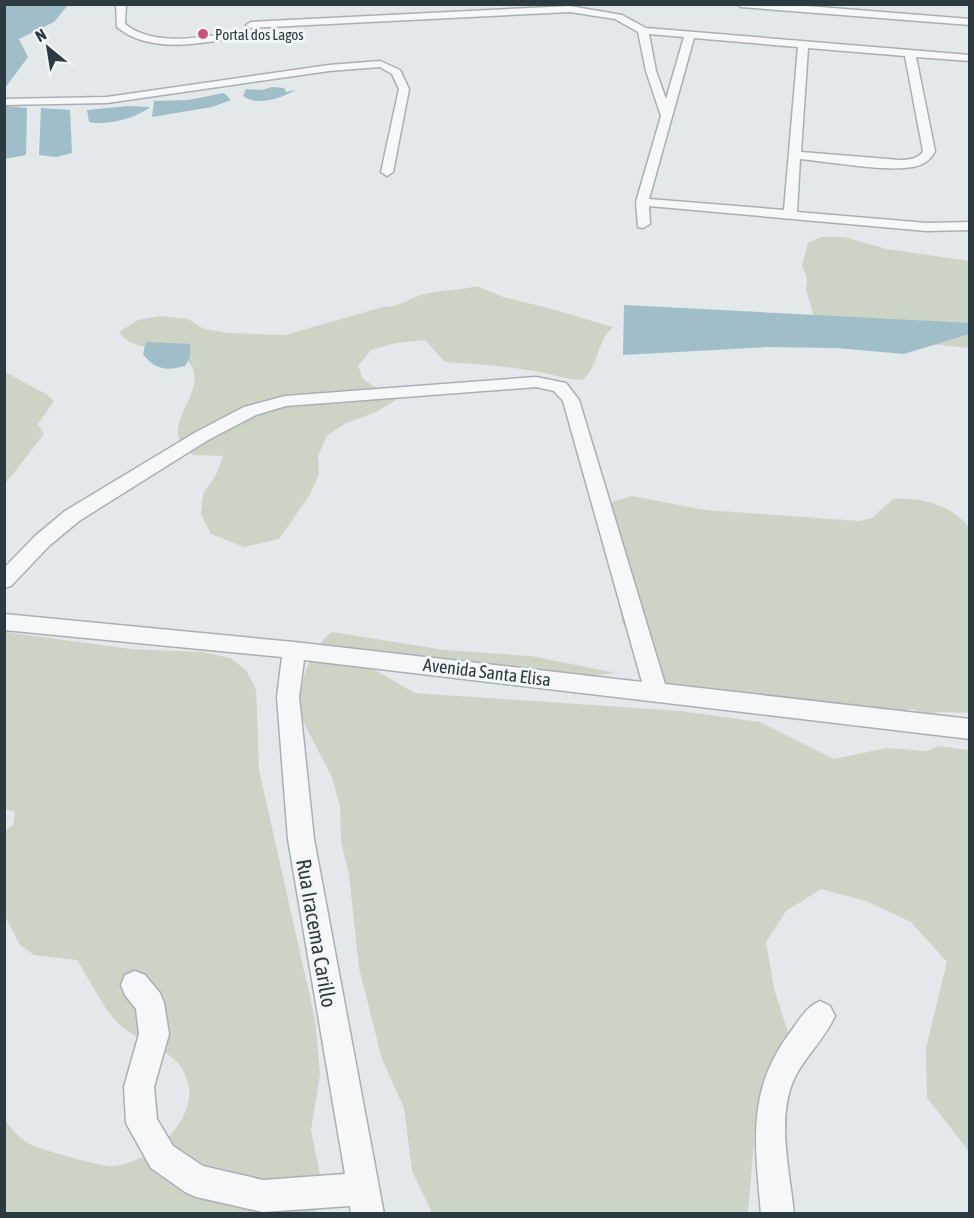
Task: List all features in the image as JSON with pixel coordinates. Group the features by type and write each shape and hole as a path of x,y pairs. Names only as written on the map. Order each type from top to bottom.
{"street":[{"path":"741,4 969,22"},
{"path":"124,12 118,22 128,33 167,40 182,32 247,29 482,8 581,7 623,19 636,25 643,32 665,75 667,116 642,202 643,224"},
{"path":"346,20 366,8"},
{"path":"643,32 969,58"},
{"path":"667,116 665,75 690,35"},
{"path":"790,215 803,45"},
{"path":"795,155 900,164 926,157 929,151 910,54"},
{"path":"4,102 107,100 329,68 380,64 398,73 402,77 404,88 387,172"},
{"path":"642,202 927,227 969,226"},
{"path":"4,581 42,541 72,516 202,436 250,411 285,400 536,382 560,387 571,400 657,694"},
{"name":"Avenida Santa Elisa","path":"4,622 294,650 969,729"},
{"name":"Rua Iracema Carillo","path":"294,650 288,697 301,839 365,1201"},
{"path":"135,985 150,1004 154,1034 139,1087 142,1123 162,1156 196,1181 263,1196 365,1201"},
{"path":"778,1214 772,1153 772,1109 781,1074 820,1016"}],"green space":[{"path":"821,237 844,237 887,249 969,261 969,348 882,339 815,320 806,290 807,278 802,266 808,243"},
{"path":"477,286 503,297 613,327 603,340 588,375 582,380 570,379 535,371 445,362 425,340 396,343 371,350 358,366 363,379 396,400 374,413 346,423 327,436 318,456 319,474 309,496 279,539 244,547 211,534 201,514 203,494 216,475 223,456 193,455 180,442 179,423 194,384 191,365 179,354 137,345 119,332 138,320 161,316 188,319 204,329 228,333 285,335 383,307 390,307 422,294"},
{"path":"5,372 46,394 54,401 38,424 44,434 5,484"},
{"path":"632,496 705,510 859,521 872,518 893,499 925,501 954,513 970,528 969,713 938,712 925,716 914,709 852,718 698,694 659,681 622,622 608,525 609,507 614,501"},
{"path":"5,632 130,649 202,652 230,658 246,670 256,689 259,770 315,1019 320,1074 311,1130 321,1180 316,1213 5,1213 4,1118 17,1134 34,1146 104,1165 123,1164 151,1151 175,1129 184,1116 189,1087 178,1063 159,1048 137,1037 117,1022 101,1001 77,960 34,955 20,945 5,916 5,831 13,825 15,812 5,809"},
{"path":"332,632 445,650 531,656 616,673 587,676 368,660 373,669 415,693 680,711 760,722 834,759 886,748 927,751 938,746 969,750 969,1151 927,1098 926,1048 947,962 911,922 866,901 821,889 786,911 766,942 774,989 789,1035 785,1084 755,1130 748,1213 432,1213 412,1171 404,1108 382,1059 359,968 349,875 341,842 340,807 332,777 295,706 312,656"}],"water":[{"path":"5,4 68,5 54,22 19,39 28,57 5,88"},
{"path":"272,87 284,88 286,92 296,90 284,96 262,101 243,96 246,89 262,90"},
{"path":"224,93 231,100 212,107 152,117 154,101 188,100"},
{"path":"5,106 27,108 26,155 5,159"},
{"path":"128,106 150,107 137,115 121,120 104,123 89,122 87,110"},
{"path":"41,108 70,110 72,153 56,157 39,155"},
{"path":"624,305 969,323 969,334 904,354 836,348 767,347 623,355"},
{"path":"146,342 190,344 190,357 185,366 161,368 143,354"}],"place":[{"name":"Portal dos Lagos","path":"203,34"}]}
